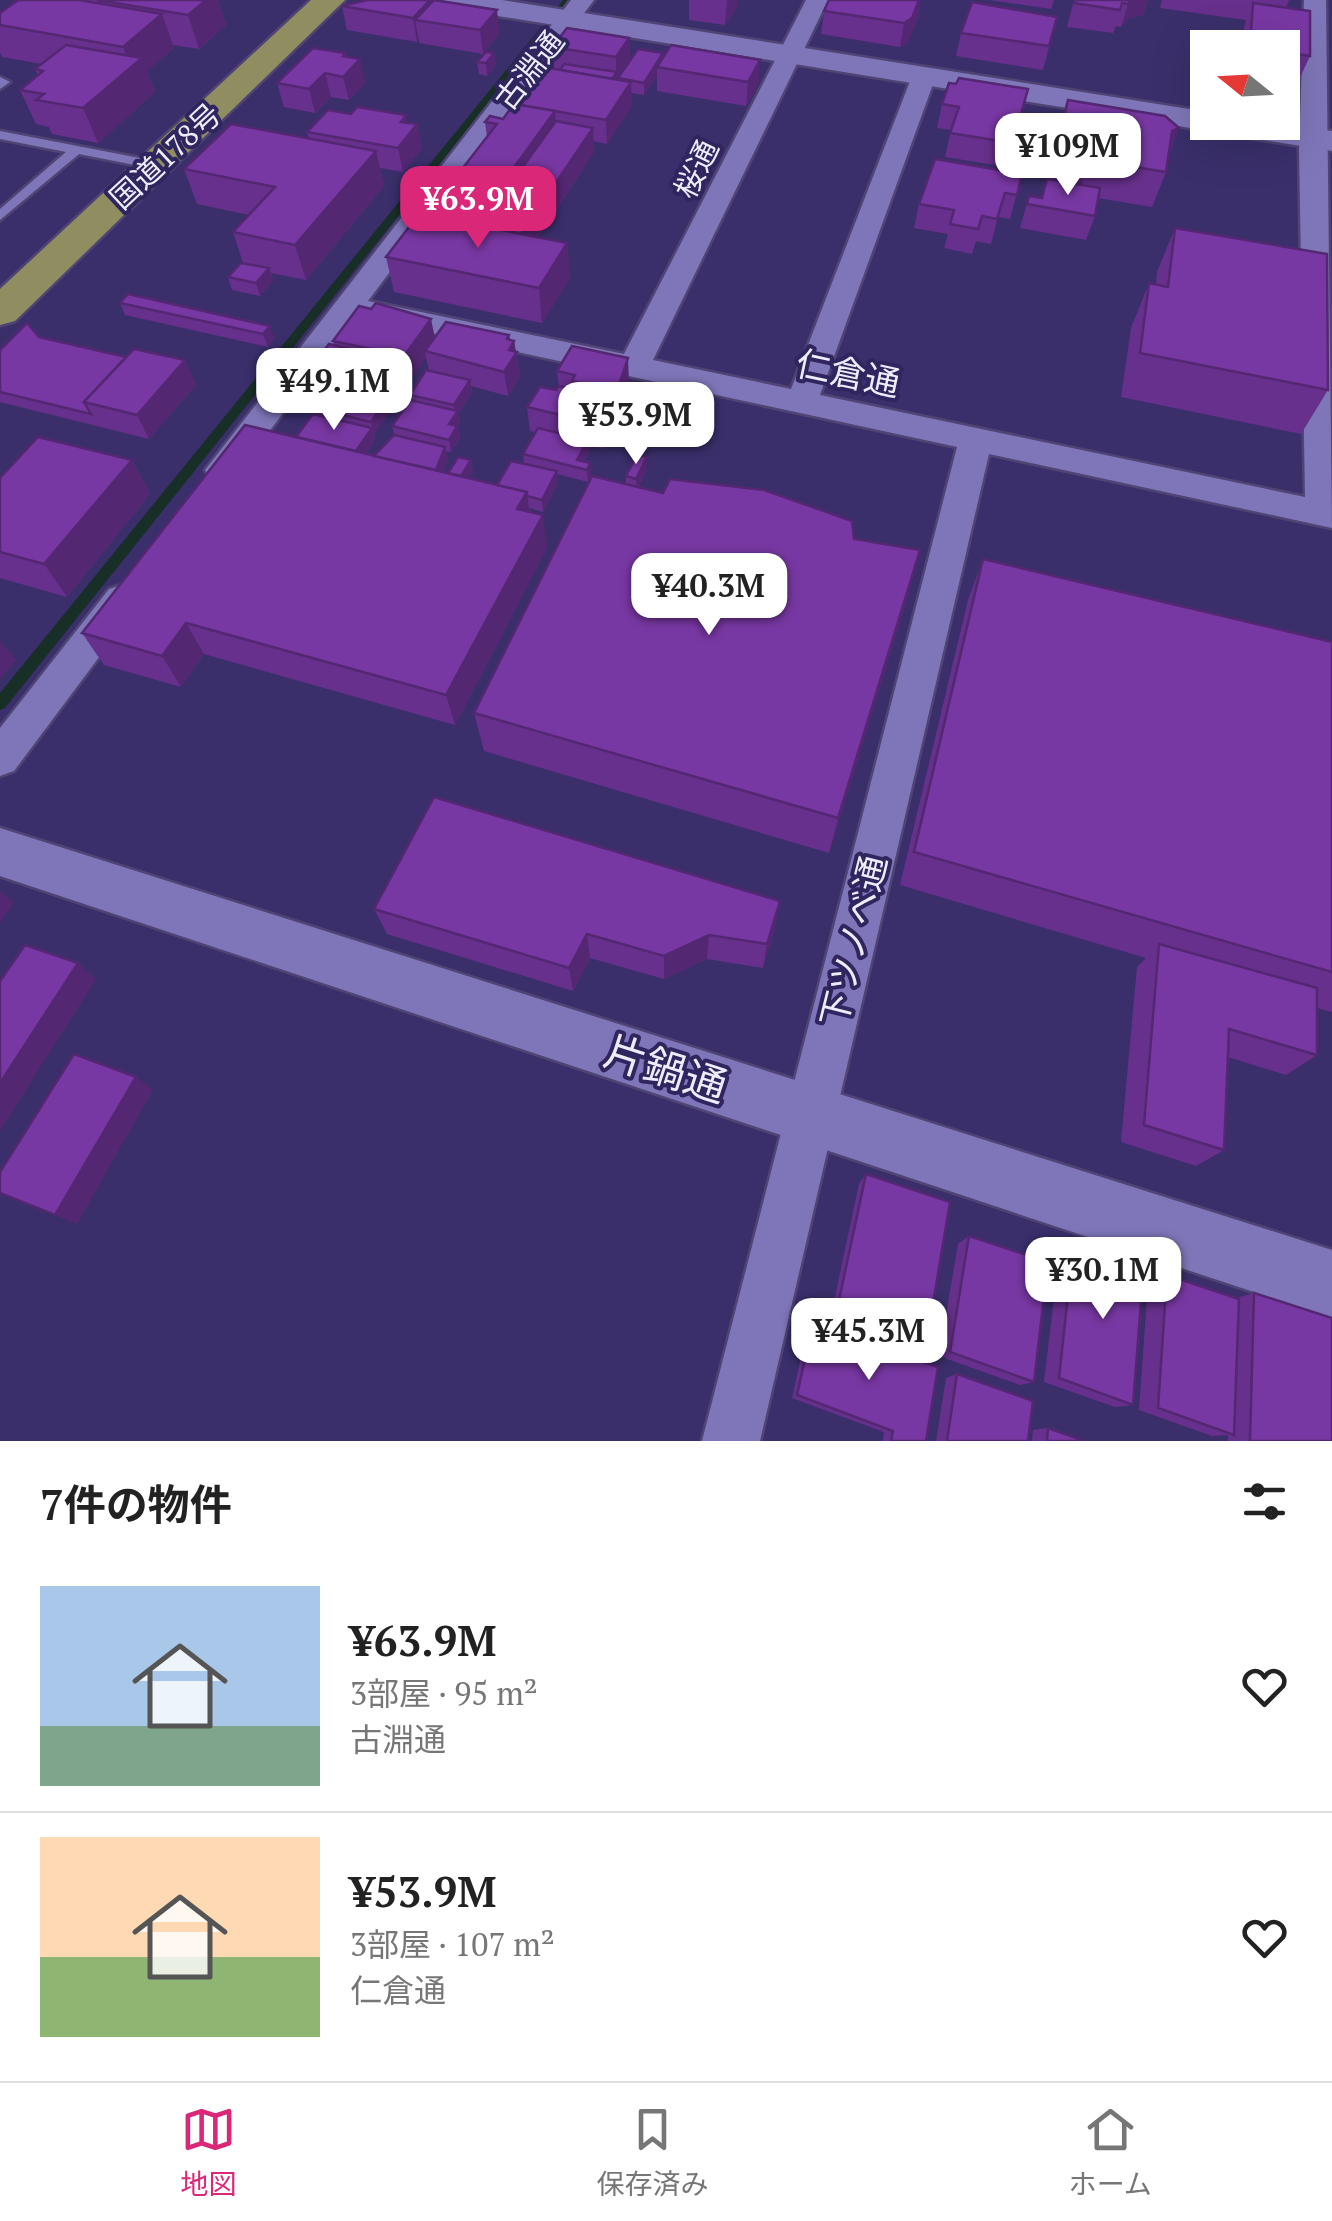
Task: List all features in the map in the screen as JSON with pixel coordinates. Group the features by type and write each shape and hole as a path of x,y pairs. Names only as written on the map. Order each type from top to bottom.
{"highway":[{"name":"国道178号","path":"0,312 329,0"}],"street":[{"path":"449,0 575,10 789,54 1190,119"},
{"name":"桜通","path":"634,368 817,0"},
{"path":"1315,0 1322,145 1327,514"},
{"name":"古淵通","path":"204,493 575,10"},
{"path":"801,404 924,76"},
{"name":"仁倉通","path":"348,306 1327,514"},
{"name":"下ツノベ通","path":"731,1441 975,441"},
{"path":"0,758 144,571"},
{"name":"片鍋通","path":"0,852 1332,1284"}],"lane":[{"path":"4,140 155,165"},
{"path":"0,216 76,150"}],"building":[{"path":"18,0 79,0 162,14 123,47 0,25 0,13"},
{"path":"97,0 206,0 188,15"},
{"path":"367,0 430,0 413,18 342,6"},
{"path":"434,0 497,10 480,30 415,20"},
{"path":"829,0 919,0 912,18 904,23 824,11"},
{"path":"1132,0 1122,3 1120,10 1074,3"},
{"path":"972,2 1057,17 1049,46 961,33"},
{"path":"1253,3 1310,11 1310,56 1300,55 1300,30 1251,30"},
{"path":"567,28 629,38 616,57 552,47"},
{"path":"66,45 142,58 83,108 36,100 44,94 20,90 43,71 35,69"},
{"path":"671,45 760,60 748,82 657,67"},
{"path":"313,48 360,59 343,77 325,73 309,89 277,83"},
{"path":"638,49 663,53 644,83 618,78"},
{"path":"486,52 494,53 486,63 477,62"},
{"path":"564,64 617,72 612,79 560,70"},
{"path":"543,67 631,82 606,120 514,104"},
{"path":"959,78 1028,89 1013,143 950,133 959,107 942,104 949,83 956,84"},
{"path":"1068,100 1165,116 1179,128 1172,131 1166,172 1055,154"},
{"path":"514,104 555,111 478,217 433,208 448,188 435,185 440,180 452,182 497,124 485,122 490,116 503,119"},
{"path":"357,107 406,115 401,122 417,124 398,148 307,132 328,110 351,114"},
{"path":"556,121 593,128 521,234 480,226"},
{"path":"231,124 376,151 295,245 233,232 275,187 184,169"},
{"path":"935,159 1022,174 1017,195 1005,193 997,219 982,216 978,229 950,224 954,210 919,204"},
{"path":"1047,179 1100,188 1095,216 1027,204 1029,196 1042,198"},
{"path":"1048,179 1081,182 1081,185"},
{"path":"419,214 567,243 539,288 386,257"},
{"path":"1175,228 1327,254 1328,390 1140,353 1149,283 1168,287"},
{"path":"241,263 269,268 256,283 228,277"},
{"path":"128,294 270,326 263,334 120,303"},
{"path":"376,303 431,319 404,356 333,341 359,306 371,309"},
{"path":"446,322 509,335 507,339 514,341 509,350 517,352 504,372 425,351"},
{"path":"27,323 39,337 126,357 84,402 91,414 0,392 0,350"},
{"path":"329,344 405,361 391,381 315,363"},
{"path":"572,346 628,358 617,391 572,381 575,375 557,371"},
{"path":"134,349 185,360 137,415 84,402"},
{"path":"426,370 470,380 454,405 410,395"},
{"path":"312,386 330,390 333,386 387,399 371,422 317,409 323,401 304,396"},
{"path":"559,386 608,397 598,415 607,417 603,425 527,407 540,387 556,390"},
{"path":"410,400 458,411 449,424 457,426 449,440 392,426"},
{"path":"313,414 372,428 356,451 296,437"},
{"path":"245,425 527,492 517,509 543,515 446,695 186,623 162,656 82,633"},
{"path":"538,428 588,440 577,460 590,463 587,470 523,454"},
{"path":"394,435 445,447 436,470 374,456"},
{"path":"38,437 132,460 44,564 0,552 0,478"},
{"path":"637,455 647,457 636,479 626,476"},
{"path":"458,457 471,460 461,476 448,473"},
{"path":"511,461 557,471 542,500 497,485"},
{"path":"592,476 663,493 670,479 764,490 852,521 854,539 920,550 838,818 474,713"},
{"path":"983,559 1332,642 1332,972 914,852"},
{"path":"434,797 780,901 767,944 709,935 664,956 587,934 569,968 374,909"},
{"path":"1159,944 1317,988 1317,1055 1229,1029 1224,1150 1144,1125"},
{"path":"25,945 78,963 0,1083 0,981"},
{"path":"74,1054 136,1077 55,1215 0,1193 0,1172"},
{"path":"866,1174 950,1202 926,1345 836,1314"},
{"path":"969,1236 1048,1262 1034,1382 950,1352"},
{"path":"1074,1240 1144,1263 1133,1405 1059,1378"},
{"path":"1167,1275 1239,1299 1234,1435 1158,1408"},
{"path":"1254,1293 1332,1318 1332,1441 1250,1441"},
{"path":"813,1323 938,1367 926,1441 891,1441 893,1431 797,1395"},
{"path":"957,1374 1033,1401 1028,1441 947,1441"},
{"path":"1048,1428 1084,1441 1047,1441"}],"waterway":[{"path":"0,704 567,0"}]}
